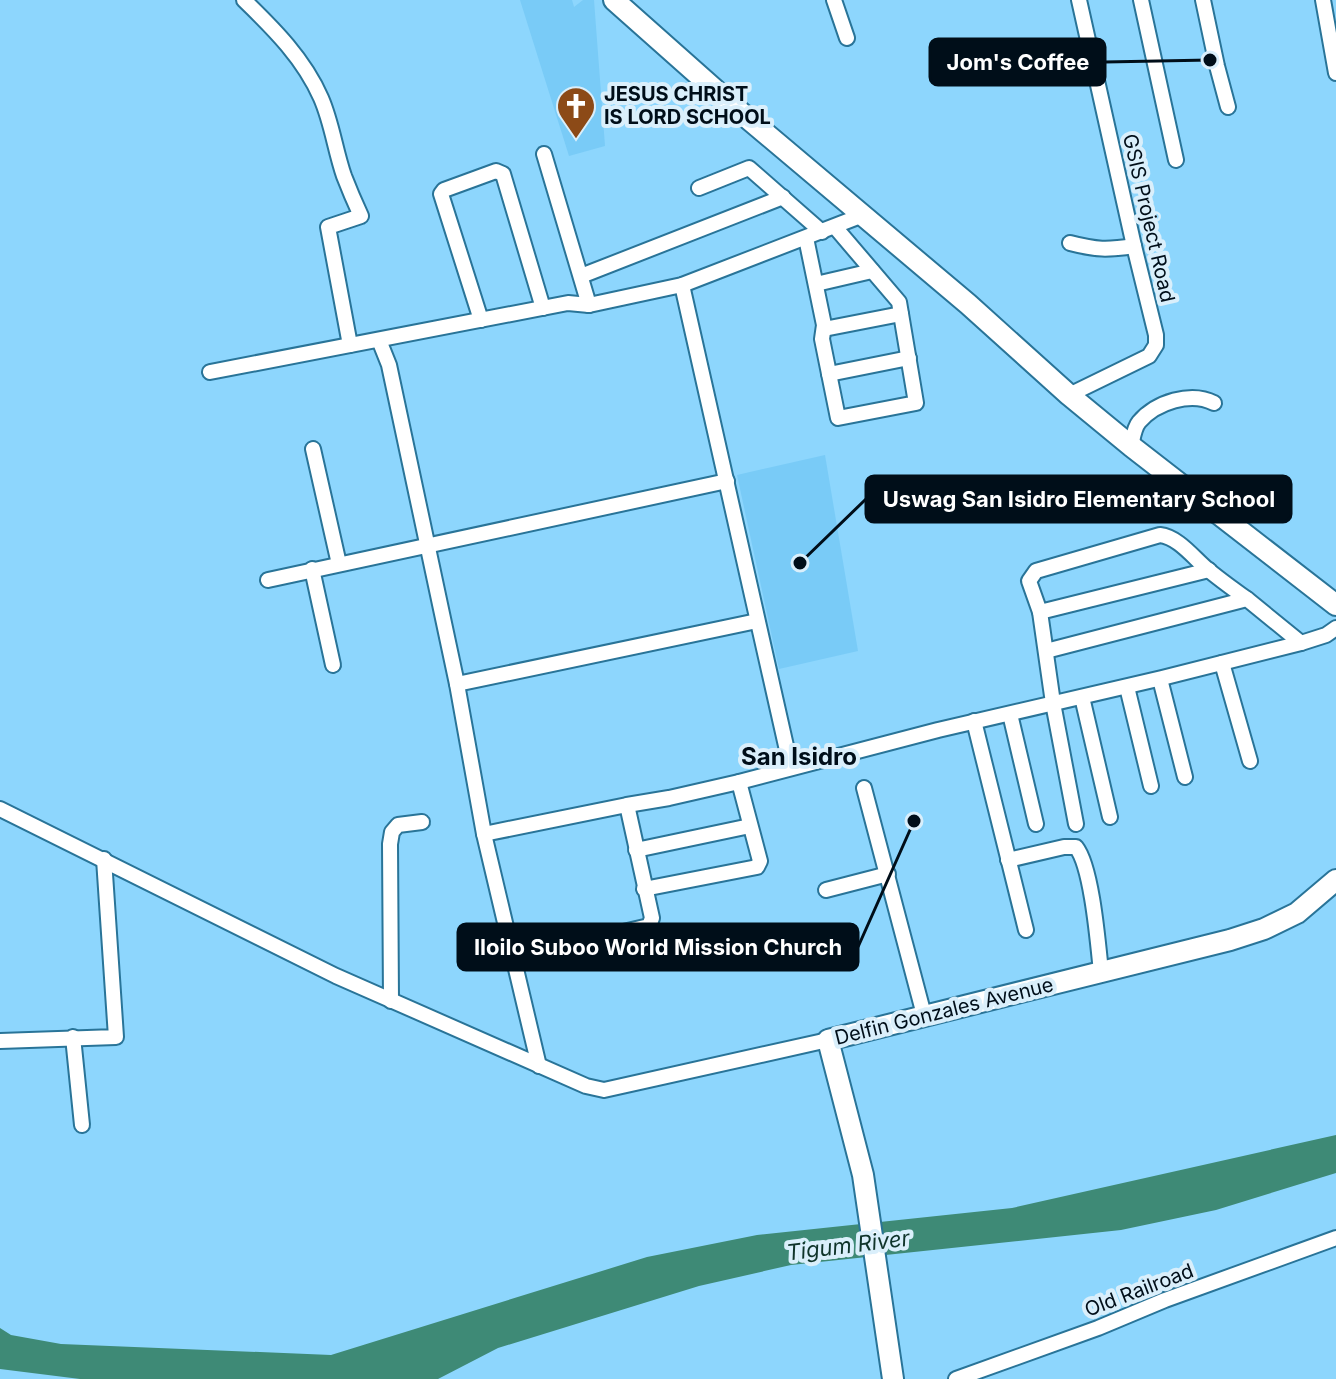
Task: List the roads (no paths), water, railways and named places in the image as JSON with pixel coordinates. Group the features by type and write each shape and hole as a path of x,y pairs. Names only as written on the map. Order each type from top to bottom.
{"street":[{"path":"244,0 279,34 301,62 320,95 332,125 344,175 361,216 328,227 350,345"},
{"path":"614,0 739,111 968,304 1069,395 1336,605"},
{"path":"834,0 847,38"},
{"name":"GSIS Project Road","path":"1069,395 1149,356 1156,345 1079,0"},
{"path":"1141,0 1176,160"},
{"path":"1203,0 1228,107"},
{"path":"1323,0 1336,73"},
{"path":"544,154 589,305"},
{"path":"699,188 749,168 828,229 872,271 899,302 916,403 838,418 806,238"},
{"path":"481,320 441,194 444,190 496,171 503,174 543,308"},
{"path":"581,276 783,197"},
{"path":"210,372 568,303 589,305 682,285 863,215"},
{"path":"1070,243 1097,250 1134,246"},
{"path":"816,284 872,271"},
{"path":"682,285 791,768"},
{"path":"824,329 901,314"},
{"path":"379,340 389,365 457,684 484,834 539,1066"},
{"path":"829,374 909,358"},
{"path":"1131,446 1136,424 1155,409 1197,397 1214,403"},
{"path":"313,449 339,564"},
{"path":"268,580 727,481"},
{"path":"1076,824 1053,703 1040,612 1029,581 1036,571 1166,535 1301,643"},
{"path":"312,569 333,665"},
{"path":"1040,612 1209,570"},
{"path":"1046,651 1247,599"},
{"path":"457,684 757,621"},
{"path":"484,834 739,782 974,721 1127,687 1301,643 1326,635 1336,628"},
{"path":"1222,663 1250,761"},
{"path":"1160,679 1185,777"},
{"path":"1127,687 1151,786"},
{"path":"1082,697 1110,817"},
{"path":"1010,714 1036,824"},
{"path":"974,721 1026,930"},
{"path":"644,889 757,867 760,861 739,782"},
{"path":"864,788 924,1015"},
{"path":"512,955 649,926 652,918 627,805"},
{"name":"Delfin Gonzales Avenue","path":"0,809 336,976 586,1086 604,1090 828,1040 1230,940 1264,929 1297,913 1336,880"},
{"path":"391,1001 392,832 398,825 422,822"},
{"path":"636,850 750,826"},
{"path":"1008,860 1076,847 1087,872 1101,972"},
{"path":"0,1041 116,1037 104,859"},
{"path":"826,890 888,874"},
{"path":"73,1037 82,1125"},
{"path":"828,1040 863,1175 893,1379"},
{"name":"Old Railroad","path":"956,1379 1336,1238"}],"water":[{"name":"Tigum River","path":"1336,1135 1336,1173 1216,1210 1121,1230 791,1265 699,1286 498,1348 438,1379 80,1379 0,1369 0,1328 11,1335 61,1344 331,1355 647,1257 757,1235 1012,1208"}],"place":[{"name":"Jom's Coffee","path":"1210,60"},
{"name":"JESUS CHRIST IS LORD SCHOOL","path":"576,140"},
{"name":"Uswag San Isidro Elementary School","path":"800,563"},
{"name":"Iloilo Suboo World Mission Church","path":"914,821"}],"district":[{"name":"San Isidro","path":"799,757"}]}
